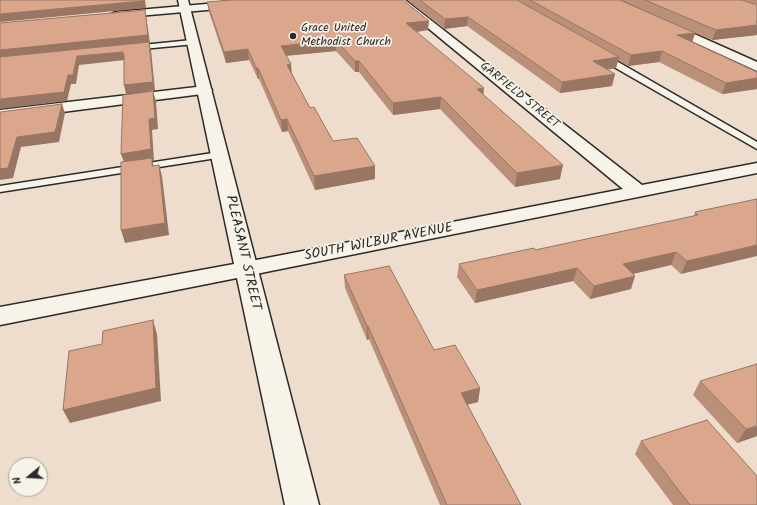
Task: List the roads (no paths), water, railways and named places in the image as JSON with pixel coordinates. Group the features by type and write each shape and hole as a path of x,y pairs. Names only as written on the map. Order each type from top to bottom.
{"street":[{"path":"108,16 184,4 287,0"},
{"name":"GARFIELD STREET","path":"399,0 639,192"},
{"path":"610,0 757,67"},
{"name":"PLEASANT STREET","path":"184,4 302,505"},
{"path":"0,115 205,90"},
{"name":"SOUTH WILBUR AVENUE","path":"0,316 757,168"}],"lane":[{"path":"123,49 192,42"},
{"path":"594,51 757,146"},
{"path":"0,189 219,155"}],"place":[{"name":"Grace United Methodist Church","path":"293,36"}]}
